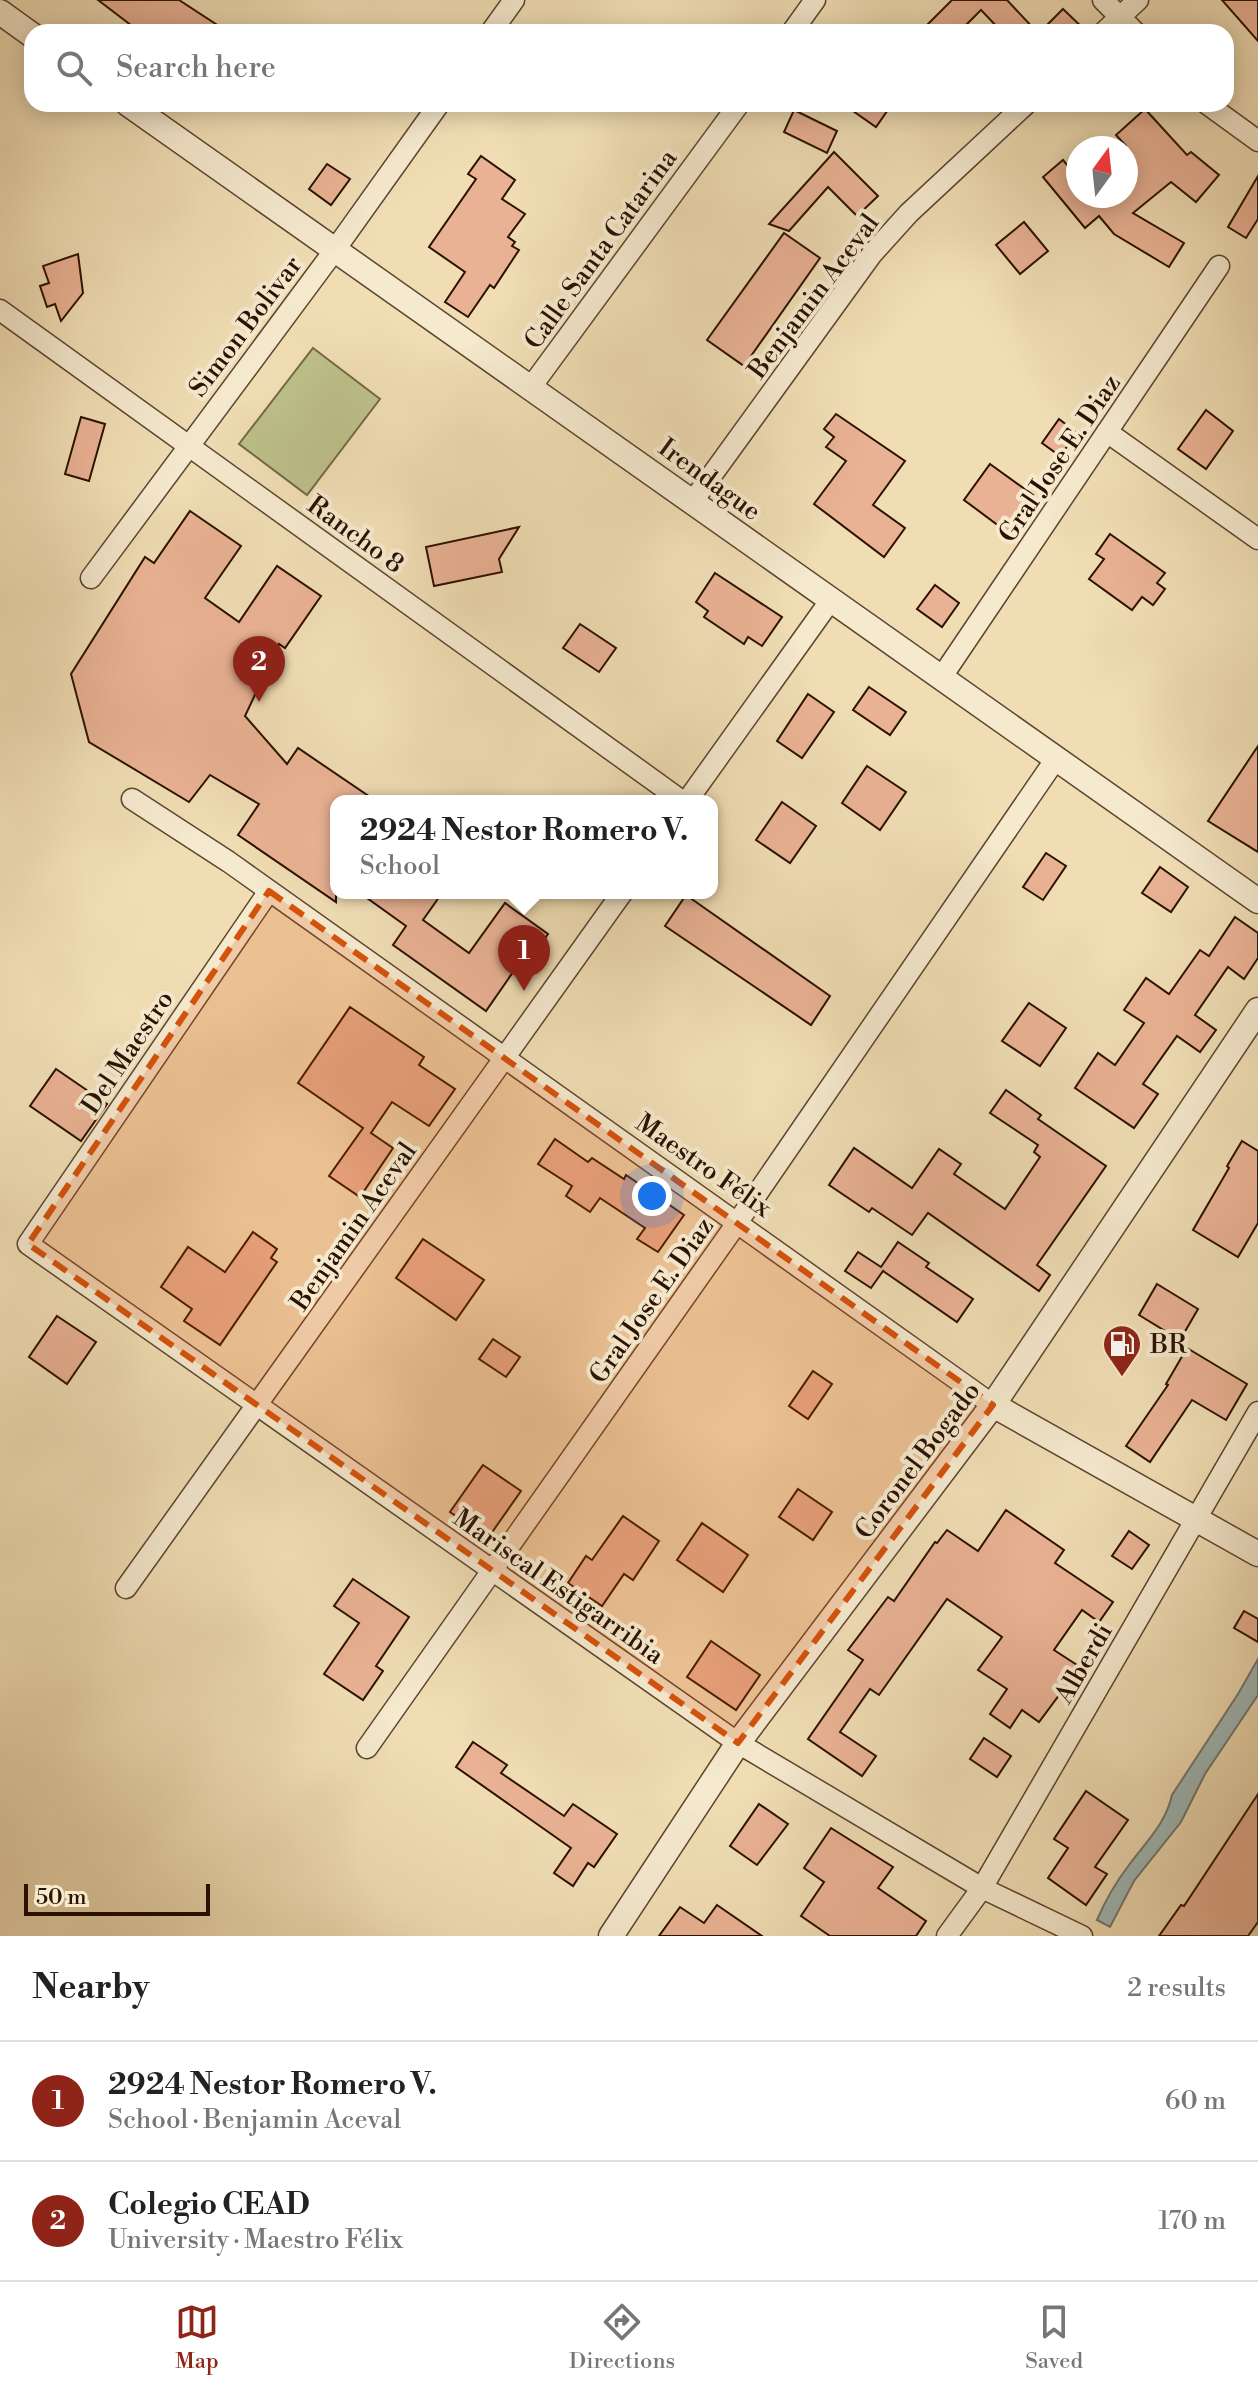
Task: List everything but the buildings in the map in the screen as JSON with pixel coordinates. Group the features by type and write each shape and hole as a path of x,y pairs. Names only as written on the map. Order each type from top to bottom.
{"street":[{"path":"497,24 514,0"},
{"path":"798,24 815,0"},
{"path":"1103,0 1127,24"},
{"path":"1113,24 1138,0"},
{"path":"0,12 24,29"},
{"name":"Irendague","path":"139,112 1258,901"},
{"name":"Simon Bolivar","path":"91,578 433,112"},
{"name":"Calle Santa Catarina","path":"531,387 733,112"},
{"name":"Benjamin Aceval","path":"693,501 872,254 909,213 1017,112"},
{"path":"1218,112 1258,141"},
{"name":"Gral Jose E. Diaz","path":"941,678 1219,266"},
{"name":"Rancho 8","path":"0,310 677,795"},
{"path":"1107,432 1258,539"},
{"path":"689,795 830,601"},
{"name":"Gral Jose E. Diaz","path":"367,1748 737,1223 1055,760"},
{"name":"Maestro Félix","path":"132,799 269,891 993,1405 1258,1554"},
{"name":"Del Maestro","path":"28,1244 269,891"},
{"name":"Benjamin Aceval","path":"126,1588 618,899"},
{"name":"Coronel Bogado","path":"611,1936 738,1743 993,1405 1258,1010"},
{"name":"Mariscal Estigarribia","path":"28,1244 738,1743 982,1888 1082,1936"},
{"name":"Alberdi","path":"947,1936 982,1888 1258,1412"}],"highlighted area":[{"path":"269,891 993,1405 738,1743 28,1244"}],"green space":[{"path":"313,348 380,399 307,495 239,444"}],"water":[{"path":"1258,1659 1258,1695 1205,1774 1181,1822 1134,1881 1110,1927 1097,1920 1120,1878 1160,1823 1172,1795"}],"place":[{"name":"Colegio CEAD","path":"259,702"},
{"name":"2924 Nestor Romero V.","path":"524,991"},
{"name":"BR","path":"1122,1378"}]}
